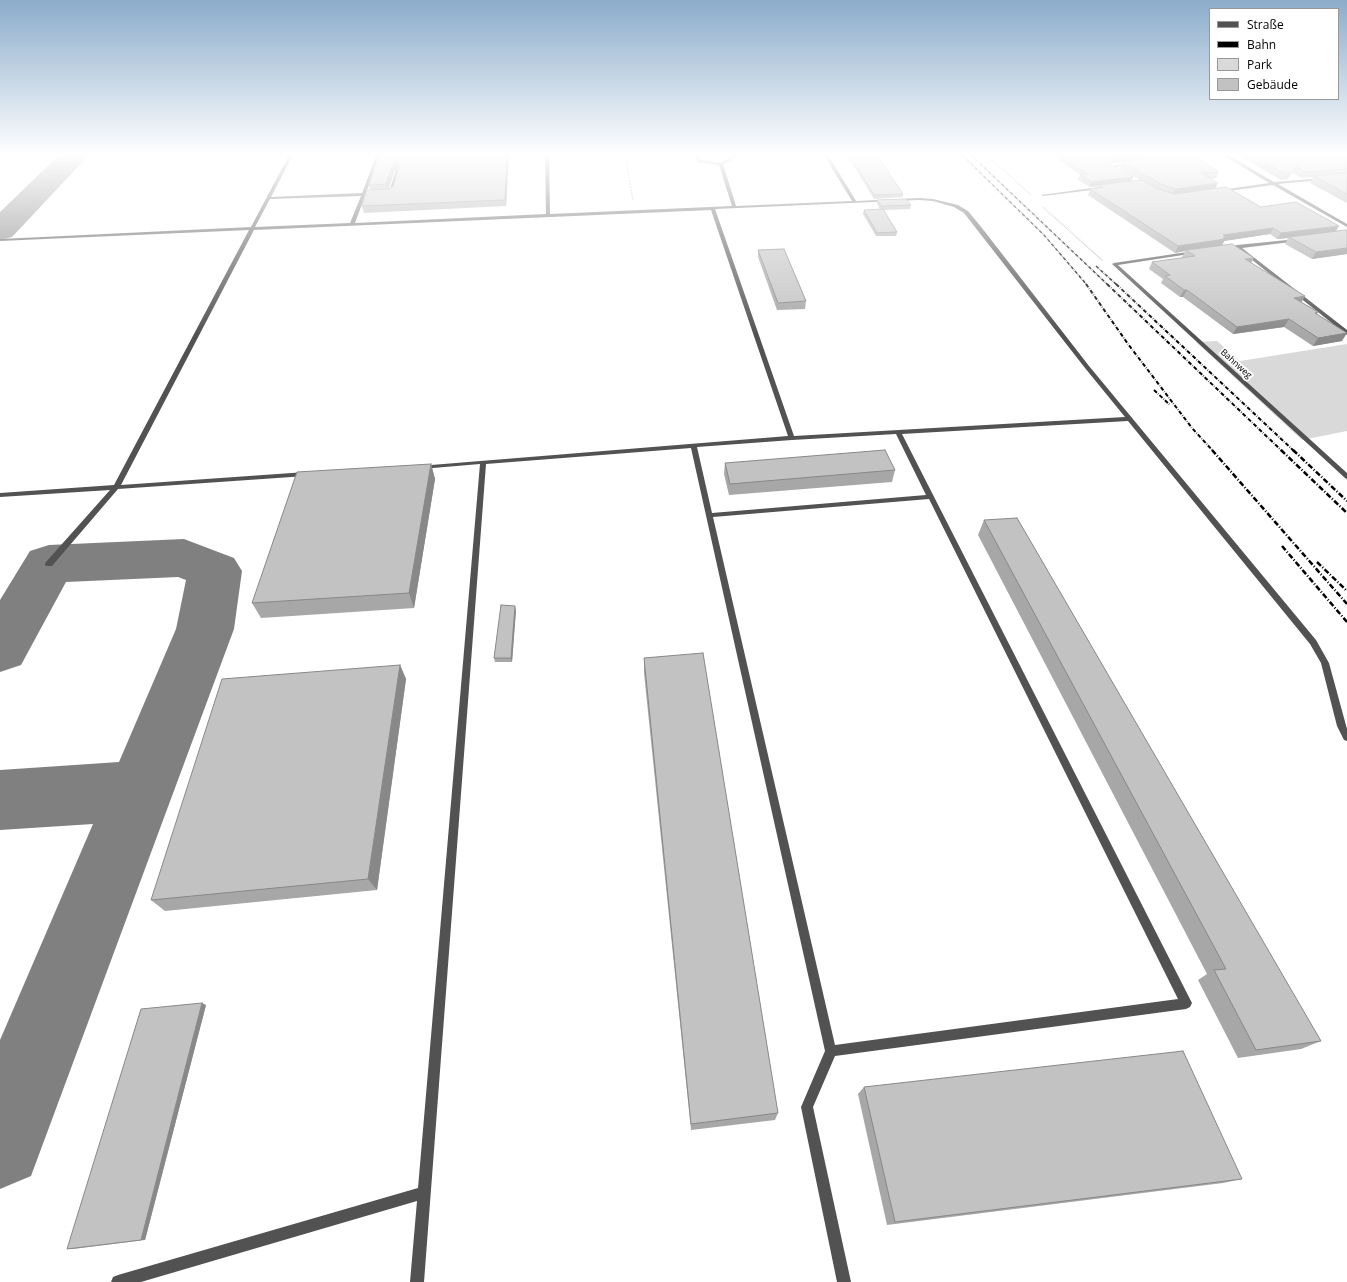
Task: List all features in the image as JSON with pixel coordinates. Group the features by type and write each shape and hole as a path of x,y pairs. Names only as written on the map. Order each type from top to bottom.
{"street":[{"path":"49,564 116,487 258,215"},
{"path":"352,224 356,215"},
{"path":"0,240 574,215"},
{"path":"715,215 792,438"},
{"path":"968,215 1129,419 1313,642 1325,663 1341,726 1347,738"},
{"path":"1328,215 1347,226"},
{"path":"1222,248 1300,239"},
{"path":"1237,246 1347,333"},
{"name":"Bahnweg","path":"1200,251 1114,264 1347,477"},
{"path":"412,467 694,447 792,438 1129,419"},
{"path":"831,1051 1186,1003 898,432"},
{"path":"694,447 831,1051 807,1106 844,1282"},
{"path":"417,1282 483,462"},
{"path":"0,495 317,474"},
{"path":"710,515 931,497"},
{"path":"118,1282 424,1193"}],"green space":[{"path":"1217,341 1240,361 1347,344 1347,431 1302,440 1196,342"}],"building":[{"path":"867,215 887,215 897,232 877,233"},
{"path":"1130,215 1319,215 1339,226 1281,233 1273,228 1223,235 1226,237 1223,238 1225,239 1178,246"},
{"path":"1346,230 1347,248 1316,252 1289,237"},
{"path":"1232,244 1254,258 1245,259 1305,296 1294,298 1318,312 1315,313 1347,333 1318,338 1289,319 1237,327 1187,290 1184,290 1165,276 1170,275 1152,262 1195,256 1186,250"},
{"path":"784,249 806,301 778,303 758,250"},
{"path":"885,450 895,470 730,484 725,463"},
{"path":"431,464 409,593 252,603 297,472"},
{"path":"1017,518 1321,1041 1256,1050 1214,970 1226,969 984,520"},
{"path":"501,605 515,606 511,658 494,658"},
{"path":"703,653 778,1113 691,1124 644,658"},
{"path":"400,665 368,879 151,900 222,679"},
{"path":"202,1003 141,1240 67,1249 141,1009"},
{"path":"1183,1051 1242,1179 895,1222 864,1087"}],"taxiway":[{"path":"0,230 15,215"},
{"path":"0,649 49,564 184,558 215,571 205,629 0,1145"},
{"path":"0,800 140,791"}],"railway":[{"path":"1023,215 1044,235 1087,285"},
{"path":"1034,215 1108,285"},
{"path":"1096,266 1117,285"},
{"path":"1086,284 1128,344 1192,428 1213,451"},
{"path":"1107,284 1282,451"},
{"path":"1116,284 1294,451"},
{"path":"1154,390 1170,405"},
{"path":"1212,450 1347,604"},
{"path":"1281,450 1347,513"},
{"path":"1293,450 1347,501"},
{"path":"1282,546 1347,622"},
{"path":"1317,562 1347,591"}]}
